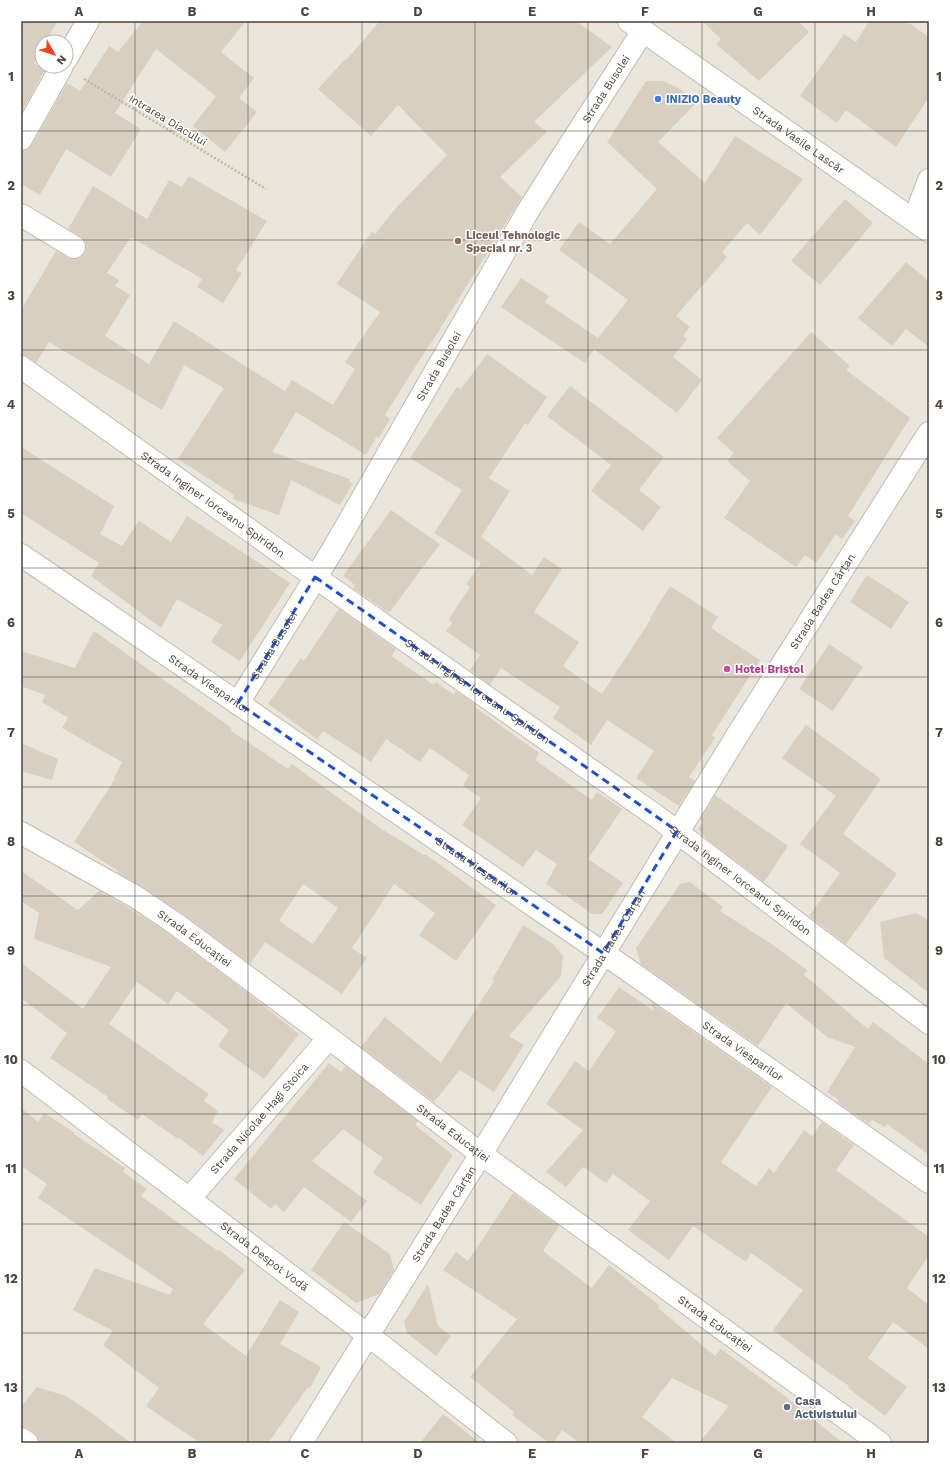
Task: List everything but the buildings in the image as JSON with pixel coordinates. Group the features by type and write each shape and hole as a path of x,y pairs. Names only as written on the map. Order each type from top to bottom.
{"street":[{"path":"74,45 88,21"},
{"name":"Strada Vasile Lascăr","path":"636,26 921,225"},
{"name":"Strada Busolei","path":"238,702 315,577 528,211 557,164 636,26"},
{"path":"21,139 58,74"},
{"path":"921,225 929,180"},
{"path":"21,215 74,248"},
{"name":"Strada Inginer Iorceanu Spiridon","path":"21,367 315,577 677,831 929,1023"},
{"name":"Strada Badea Cârțan","path":"301,1443 480,1154 677,831 929,433"},
{"name":"Strada Viesparilor","path":"21,555 603,953 929,1182"},
{"name":"Strada Educației","path":"21,833 136,897 176,924 329,1038 480,1154 880,1443"},
{"name":"Strada Nicolae Hagi Stoica","path":"189,1199 329,1038"},
{"name":"Strada Despot Vodă","path":"21,1071 368,1335 506,1443"},
{"path":"21,1439 27,1443"}],"path":[{"name":"Intrarea Diacului","path":"74,73 266,189"}],"highlighted area":[{"path":"315,577 677,831 603,953 238,703"}],"shaded area":[{"path":"21,21 929,21 929,1443 21,1443"}],"place":[{"name":"INIZIO Beauty","path":"658,99"},
{"name":"Liceul Tehnologic Special nr. 3","path":"458,241"},
{"name":"Hotel Bristol","path":"727,669"},
{"name":"Casa Activistului","path":"787,1407"}]}
